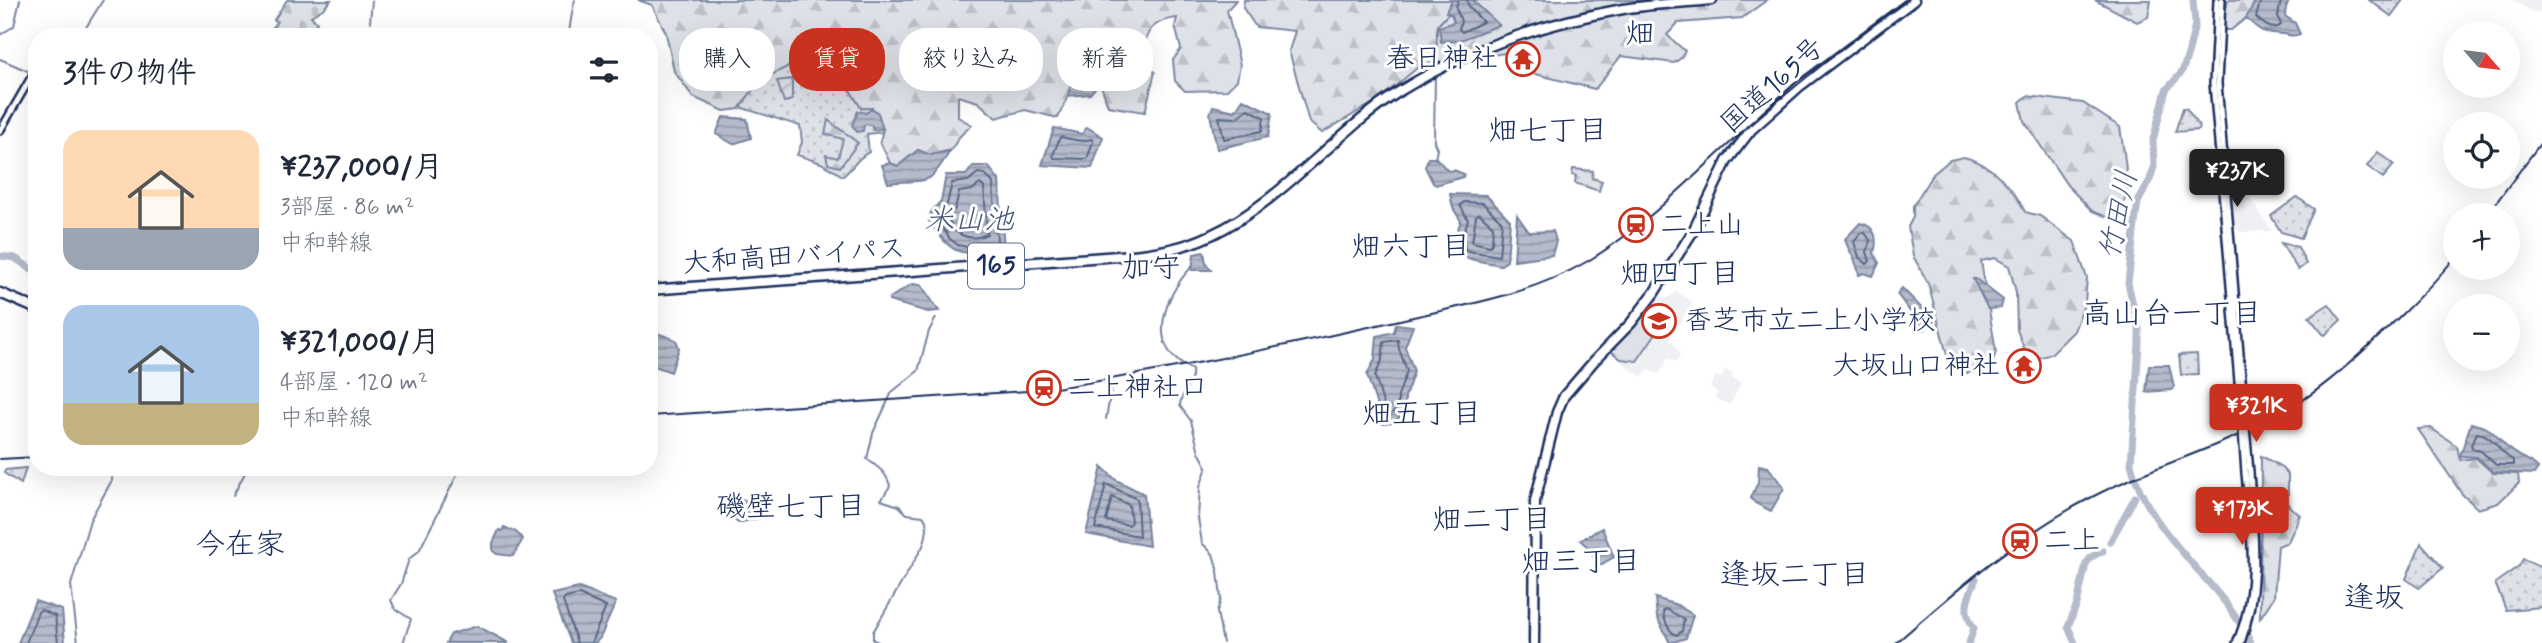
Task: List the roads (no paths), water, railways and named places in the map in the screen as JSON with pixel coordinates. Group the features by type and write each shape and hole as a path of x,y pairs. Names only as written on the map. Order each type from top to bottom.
{"highway":[{"name":"大和高田バイパス","path":"658,289 998,266 1163,251 1209,237 1250,214 1332,143 1400,91 1460,59 1497,43 1556,24 1624,9 1712,0"},
{"name":"国道165号","path":"1534,643 1535,501 1556,412 1564,396 1631,323 1654,293 1693,230 1727,161 1751,131 1821,70 1914,0"},
{"path":"0,293 28,305"}],"main road":[{"path":"2217,0 2213,83 2256,569 2254,596 2240,642"},
{"path":"2222,0 2218,83 2243,416"},
{"path":"0,131 28,83"}],"water":[{"path":"1452,0 1472,0 1499,25 1458,41 1441,42 1439,27 1454,22 1452,15 1446,12"},
{"path":"2256,0 2290,0 2285,16 2295,23 2300,34 2292,36 2266,32 2256,27 2246,18"},
{"path":"1069,91 1092,91 1090,94 1068,96"},
{"path":"1243,99 1272,113 1268,137 1217,149 1210,114 1213,106 1235,111"},
{"path":"872,108 878,113 883,129 873,130 872,126 867,124 864,125 863,131 857,132 852,125 858,111 866,113"},
{"path":"723,117 747,119 751,138 733,144 716,134"},
{"path":"1087,127 1103,137 1092,168 1042,165 1054,128 1082,134"},
{"path":"918,150 931,155 950,151 931,177 919,181 888,183 882,165 890,163 898,166"},
{"path":"1428,158 1436,158 1448,171 1464,174 1463,177 1436,185 1425,167"},
{"name":"米山池","path":"973,166 988,166 999,180 1004,250 960,252 946,243 929,221 931,212 941,201 946,175 966,175"},
{"path":"1450,194 1486,195 1510,220 1507,261 1501,265 1480,261 1463,256 1458,251 1457,234 1461,221 1453,208"},
{"path":"1517,215 1529,232 1553,231 1556,241 1552,255 1514,260"},
{"path":"1860,223 1870,227 1874,234 1874,253 1879,263 1873,276 1864,273 1859,275 1845,239"},
{"path":"1204,252 1206,263 1211,270 1192,270 1194,254"},
{"path":"1973,279 2003,300 2001,308 1988,309"},
{"path":"912,284 921,285 939,311 928,312 889,301"},
{"path":"1902,288 1934,321 1924,330 1897,294"},
{"path":"1396,324 1413,326 1405,347 1414,371 1405,397 1405,413 1392,423 1383,424 1367,375 1375,359 1377,336 1394,332"},
{"path":"658,333 676,340 679,348 671,372 658,367"},
{"path":"2149,365 2169,365 2174,387 2172,390 2146,392"},
{"path":"2471,423 2490,430 2512,452 2534,464 2538,468 2534,474 2493,472 2477,457 2460,456"},
{"path":"1759,465 1768,467 1784,488 1771,511 1751,498 1758,482"},
{"path":"1102,467 1116,480 1144,494 1149,546 1086,534"},
{"path":"742,499 757,506 759,518 738,523 721,509 725,504"},
{"path":"504,527 516,532 523,539 513,556 493,551 493,543 499,530 502,531"},
{"path":"1602,528 1614,557 1600,565 1595,561 1590,549 1580,540"},
{"path":"579,588 616,602 600,638 595,643 571,643 552,594"},
{"path":"1655,598 1677,605 1693,615 1686,638 1670,643 1657,617"},
{"path":"35,601 62,610 65,643 18,643"},
{"path":"477,626 509,643 446,643 451,634"}],"waterway":[{"path":"0,35 14,26 20,0"},
{"path":"86,28 103,0"},
{"path":"370,22 372,0"},
{"path":"570,28 575,0"},
{"name":"竹田川","path":"2193,0 2195,24 2189,51 2182,72 2166,90 2153,140 2154,167 2138,202 2136,216 2128,283 2139,330 2131,464 2147,504 2158,522 2228,606 2251,643"},
{"path":"1436,66 1438,25 1449,13"},
{"path":"0,59 28,71"},
{"path":"1435,75 1435,159"},
{"path":"0,256 15,258 28,267"},
{"path":"1193,266 1184,275 1170,299 1163,325 1164,339 1169,351 1178,361 1192,370 1191,380 1180,406 1191,421 1199,452 1207,467 1200,487 1198,518 1202,543 1213,554 1218,571 1221,599 1217,612 1223,643"},
{"path":"881,643 873,640 873,632 923,546 927,527 923,516 907,514 899,506 881,500 890,486 881,470 867,459 873,433 892,392 918,371 929,331 936,318"},
{"path":"1106,419 1112,385"},
{"path":"78,643 71,585 90,520 112,476"},
{"path":"233,496 243,476"},
{"path":"403,643 411,619 395,609 391,600 401,584 409,559 419,551 456,476"},
{"name":"竹田川","path":"2110,542 2135,497"},
{"name":"竹田川","path":"2075,643 2068,627 2077,604 2086,564 2091,557 2103,551"},
{"path":"1969,643 1974,628 1968,615 1967,604 1976,579"}],"railway":[{"path":"658,415 1043,390 1261,350 1516,292 1588,261 1629,233 1782,97 1908,0"},
{"path":"2496,203 2542,141"},
{"path":"1896,643 1990,564 2065,512 2133,478 2238,436 2296,405 2362,352 2443,272"},
{"path":"0,459 28,457"}],"place":[{"name":"春日神社","path":"1523,59"},
{"name":"二上山","path":"1636,225"},
{"name":"香芝市立二上小学校","path":"1659,321"},
{"name":"大坂山口神社","path":"2024,366"},
{"name":"二上神社口","path":"1044,388"},
{"name":"二上","path":"2020,541"}],"district":[{"name":"畑","path":"1640,34"},
{"name":"畑七丁目","path":"1548,131"},
{"name":"畑六丁目","path":"1411,247"},
{"name":"加守","path":"1151,268"},
{"name":"畑四丁目","path":"1680,274"},
{"name":"高山台一丁目","path":"2172,314"},
{"name":"畑五丁目","path":"1422,414"},
{"name":"磯壁七丁目","path":"791,507"},
{"name":"畑二丁目","path":"1492,520"},
{"name":"今在家","path":"240,545"},
{"name":"畑三丁目","path":"1581,562"},
{"name":"逢坂二丁目","path":"1795,575"},
{"name":"逢坂","path":"2374,598"}]}
